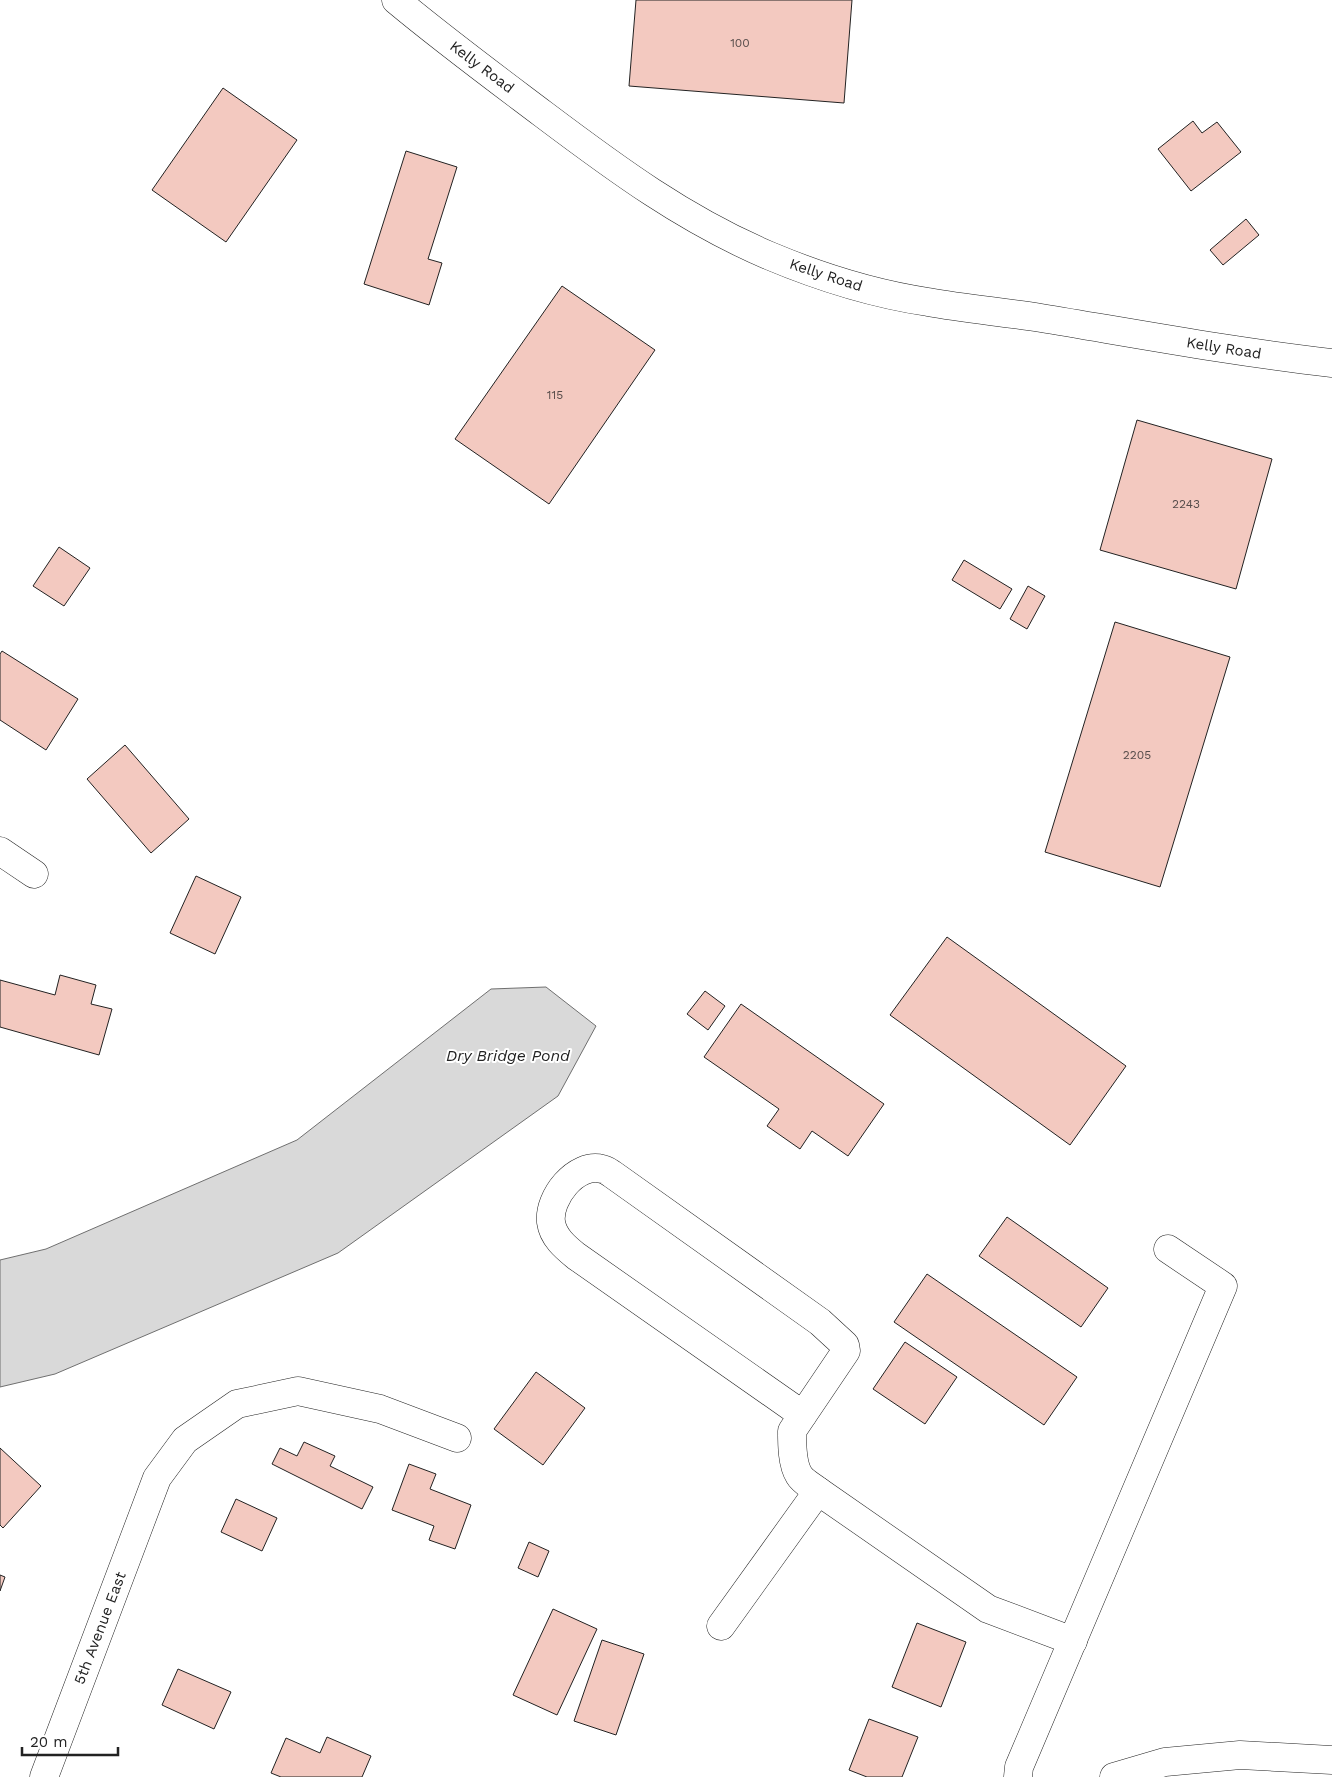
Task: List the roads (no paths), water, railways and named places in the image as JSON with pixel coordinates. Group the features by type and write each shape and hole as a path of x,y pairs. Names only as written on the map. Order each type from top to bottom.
{"street":[{"name":"Kelly Road","path":"396,0 443,38 623,174 671,205 720,232 770,256 874,291 927,302 1025,315 1271,356 1332,363"},
{"path":"0,851 34,874"},
{"path":"803,1415 584,1261 563,1244 554,1232 550,1221 552,1207 558,1194 576,1174 590,1169 601,1168 612,1174 820,1322 845,1345 846,1351 803,1415 792,1431 792,1447 800,1477 988,1609 1074,1641"},
{"path":"1018,1777 1019,1767 1074,1641 1222,1286 1168,1249"},
{"name":"5th Avenue East","path":"44,1777 157,1478 185,1440 237,1404 298,1391 380,1409 457,1438"},
{"path":"721,1626 818,1490"},
{"path":"1114,1777 1165,1762 1240,1755 1332,1760"}],"water":[{"name":"Dry Bridge Pond","path":"546,987 596,1026 558,1096 338,1253 55,1374 0,1387 0,1260 46,1249 297,1140 491,989"}]}
